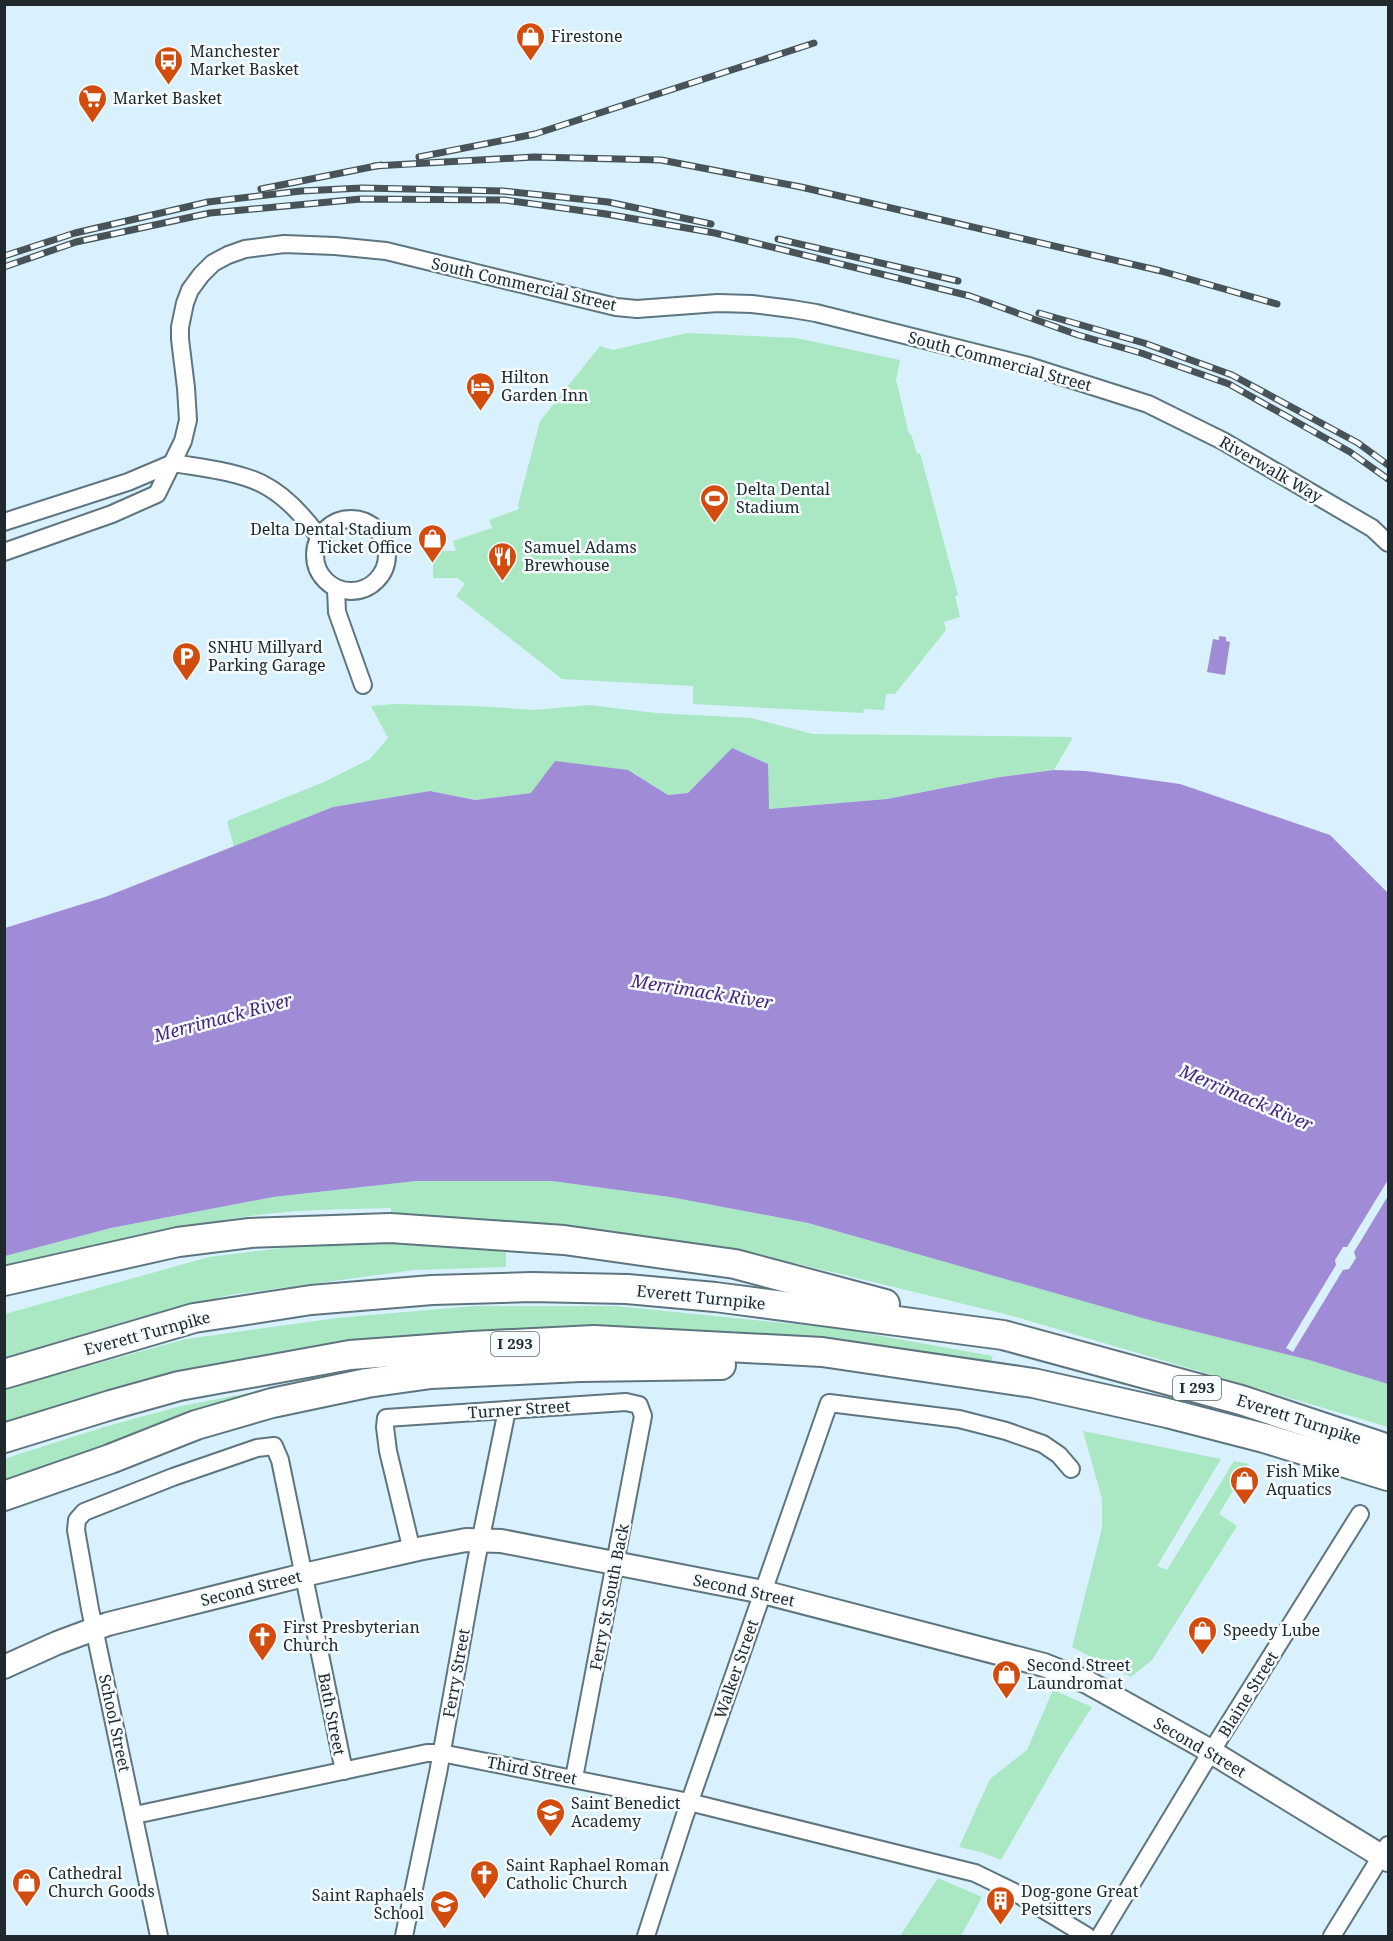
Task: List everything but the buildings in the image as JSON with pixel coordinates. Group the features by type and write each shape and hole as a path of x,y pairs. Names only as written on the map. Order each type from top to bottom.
{"highway":[{"path":"4,1281 178,1242 250,1233 390,1228 564,1240 735,1264 1003,1335"},
{"name":"Everett Turnpike","path":"4,1374 195,1318 311,1300 432,1290 531,1287 627,1289 715,1297 1003,1335 1241,1400 1389,1449"},
{"name":"Everett Turnpike","path":"4,1438 179,1386 350,1355 483,1345 594,1340 822,1352 1033,1383 1221,1427 1389,1476"},
{"path":"4,1496 110,1460 196,1425 272,1403 367,1383 430,1374 711,1364 1033,1383"}],"main road":[{"name":"Second Street","path":"4,1667 94,1628 304,1575 412,1551 466,1540 501,1541 763,1592 1069,1673 1211,1752 1386,1854"},
{"name":"Second Street","path":"4,1681 57,1643"}],"street":[{"name":"South Commercial Street","path":"4,552 112,514 157,494 183,441 188,420 180,327 185,303 190,290 213,263 244,249 284,244 386,251 616,307 637,309 718,303 752,304 816,313 1029,366 1148,404"},
{"name":"Riverwalk Way","path":"1148,404 1223,441 1372,528 1389,543"},
{"path":"4,522 128,482 173,463 240,474 264,483 284,496 304,516 319,537"},
{"path":"348,519 370,524 384,541 386,562 383,572 368,588 347,592 336,589 327,584 316,567 315,546 319,537 336,522 348,519"},
{"path":"336,589 337,612 363,685"},
{"name":"Turner Street","path":"412,1551 388,1451 386,1418 626,1402 639,1405 643,1416"},
{"name":"Walker Street","path":"646,1936 689,1802 829,1403 959,1419 1006,1431 1043,1444 1059,1455 1071,1469"},
{"name":"Ferry Street","path":"404,1936 507,1410"},
{"name":"Ferry St South Back","path":"574,1778 643,1416"},
{"name":"School Street","path":"159,1936 94,1628 76,1530 77,1520 84,1512 173,1477 257,1448 274,1446"},
{"name":"Bath Street","path":"274,1446 280,1460 344,1771"},
{"name":"Blaine Street","path":"1100,1936 1211,1752 1360,1514"},
{"name":"Third Street","path":"135,1815 427,1753 441,1753 689,1802 975,1873 1016,1893 1087,1936"},
{"path":"1332,1936 1386,1854"}],"green space":[{"name":"Delta Dental Stadium","path":"687,333 796,338 900,360 896,380 909,434 911,434 917,454 920,453 958,595 955,596 960,617 944,622 946,630 895,694 886,694 884,710 864,709 863,713 693,704 693,686 562,679 456,596 465,584 458,578 433,578 433,551 456,551 453,541 492,528 489,520 519,509 518,505 540,421 600,346 613,350"},
{"path":"395,704 535,710 589,705 656,713 751,718 813,734 1073,737 1054,770 1000,777 887,799 768,809 732,748 688,793 668,795 628,770 531,793 475,800 430,791 333,807 234,847 227,821 324,782 370,759 388,738 371,706"},
{"path":"416,1181 552,1181 670,1197 808,1223 1153,1321 1309,1360 1388,1384 1388,1427 1009,1315 799,1264 602,1231 391,1215 391,1208 299,1211 215,1221 180,1228 5,1270 5,1256 111,1228 273,1197"},
{"path":"392,1244 506,1251 506,1267 414,1270 230,1295 141,1317 5,1357 5,1314 209,1257 306,1245"},
{"path":"474,1306 616,1306 842,1329 993,1356 991,1362 918,1351 722,1333 385,1339 273,1354 171,1375 5,1424 4,1391 186,1339 337,1318"},
{"path":"308,1382 5,1485 4,1459 104,1427 181,1406"},
{"path":"1083,1431 1221,1459 1157,1566 1167,1570 1234,1461 1249,1464 1219,1514 1237,1526 1152,1660 1131,1677 1072,1647 1102,1528 1102,1499"},
{"path":"1053,1690 1092,1707 1063,1752 1001,1860 959,1847 990,1779 1027,1750"},
{"path":"938,1878 982,1897 961,1936 900,1936"}],"water":[{"path":"1219,636 1226,637 1226,641 1230,642 1225,675 1207,672 1213,639 1219,640"},
{"name":"Merrimack River","path":"732,748 768,764 769,809 887,799 1000,777 1054,770 1086,771 1180,784 1330,835 1388,893 1388,1384 1309,1360 1153,1321 808,1223 670,1197 552,1181 416,1181 273,1197 111,1228 5,1256 5,928 105,897 333,807 430,791 475,800 531,793 555,761 628,770 668,795 688,793"}],"pier":[{"path":"1388,1180 1388,1196 1354,1252 1356,1258 1349,1269 1343,1270 1293,1352 1286,1348 1336,1265 1335,1260 1343,1247 1347,1247"}],"railway":[{"path":"419,157 535,134 814,43"},
{"path":"374,166 534,157 661,160 801,187 1161,271 1277,304"},
{"path":"261,189 381,165"},
{"path":"4,256 75,233 208,202 301,191 362,188 503,191 608,202 711,224"},
{"path":"4,267 76,242 210,213 361,199 505,200 606,214 715,233 970,296 1078,335 1141,353 1229,384 1350,452 1388,479"},
{"path":"778,239 958,281"},
{"path":"1039,313 1144,343 1232,375 1358,443 1388,465"}],"place":[{"name":"Firestone","path":"530,62"},
{"name":"Manchester Market Basket","path":"169,86"},
{"name":"Market Basket","path":"92,124"},
{"name":"Hilton Garden Inn","path":"480,412"},
{"name":"Delta Dental Stadium","path":"715,524"},
{"name":"Delta Dental Stadium Ticket Office","path":"433,564"},
{"name":"Samuel Adams Brewhouse","path":"503,582"},
{"name":"SNHU Millyard Parking Garage","path":"187,682"},
{"name":"Fish Mike Aquatics","path":"1245,1506"},
{"name":"Speedy Lube","path":"1202,1656"},
{"name":"First Presbyterian Church","path":"262,1662"},
{"name":"Second Street Laundromat","path":"1006,1700"},
{"name":"Saint Benedict Academy","path":"550,1838"},
{"name":"Saint Raphael Roman Catholic Church","path":"485,1900"},
{"name":"Cathedral Church Goods","path":"27,1908"},
{"name":"Dog-gone Great Petsitters","path":"1000,1926"},
{"name":"Saint Raphaels School","path":"445,1930"}]}
